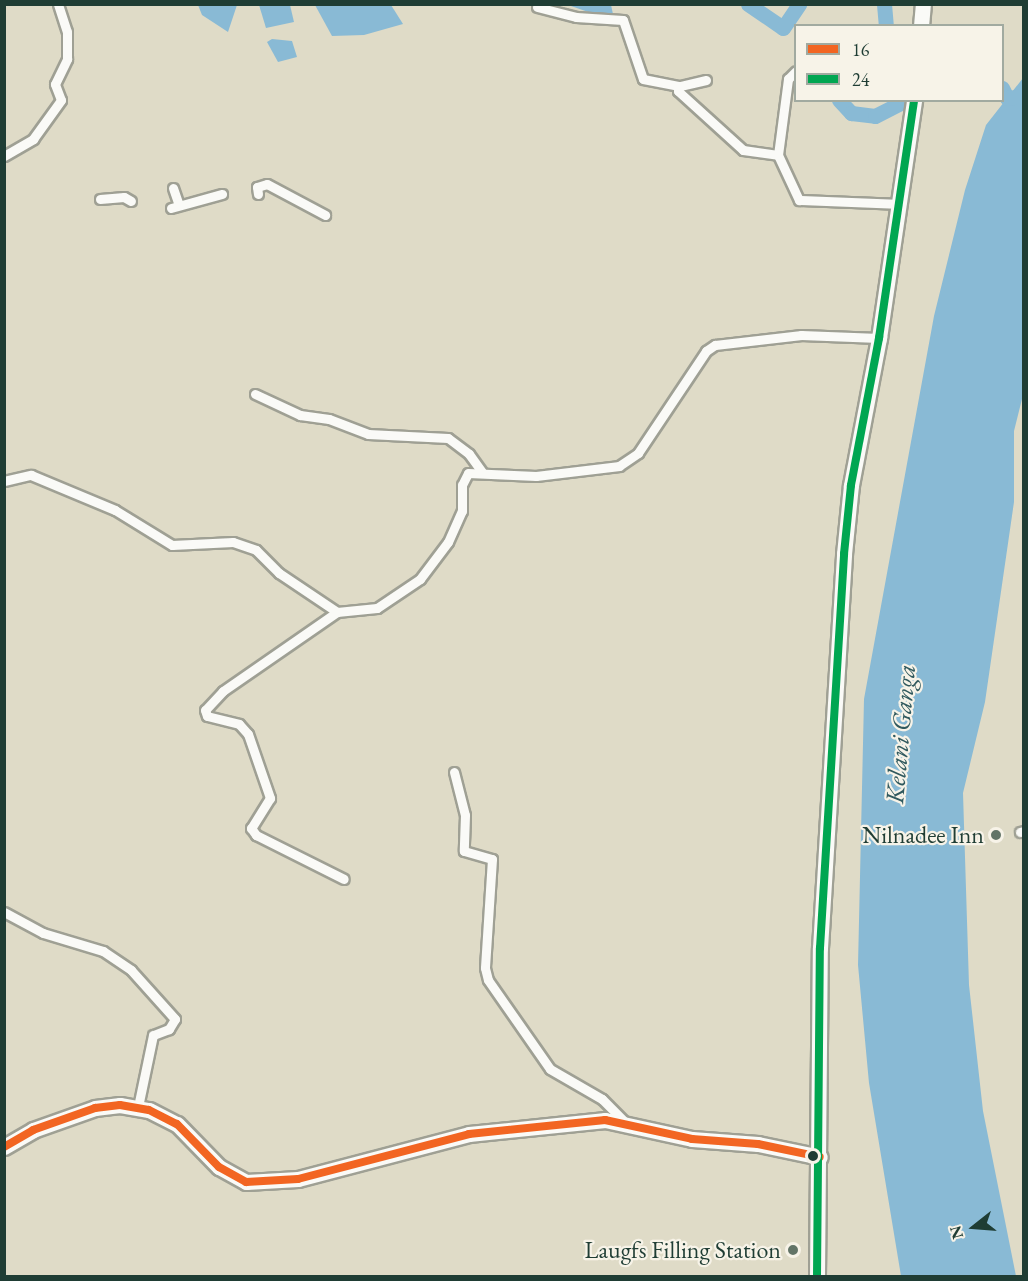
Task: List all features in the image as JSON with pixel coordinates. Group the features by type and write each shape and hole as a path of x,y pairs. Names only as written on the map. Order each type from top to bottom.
{"main road":[{"path":"921,24 923,4"},
{"path":"817,1276 820,1157 820,948 844,554 851,485 879,338 914,102"},
{"path":"4,1147 33,1130 95,1108 138,1107 184,1128 228,1174 258,1182 320,1174 394,1151 469,1134 605,1120 625,1122 692,1139 758,1144 820,1157"}],"street":[{"path":"4,156 33,139 61,100 55,84 67,59 67,32 58,4"},
{"path":"537,7 576,17 623,20 643,79 679,86 706,80"},
{"path":"778,155 782,149 788,79 794,72"},
{"path":"679,86 680,94 743,150 778,155"},
{"path":"778,155 799,200 897,204"},
{"path":"258,194 257,187 267,184 325,215"},
{"path":"173,188 175,206 222,194"},
{"path":"100,199 124,197 131,201"},
{"path":"344,879 256,835 251,828 270,798 248,734 239,724 207,716 205,710 223,691 337,612 377,608 420,579 447,542 462,511 462,485 468,473 536,476 619,466 638,453 706,351 715,345 801,334 879,338"},
{"path":"255,394 300,415 329,419 368,434 448,438 469,454 482,472"},
{"path":"4,481 31,475 115,510 172,545 233,542 256,550 279,573 337,612"},
{"path":"454,772 465,815 464,851 492,859 485,968 488,980 550,1069 602,1099 625,1122"},
{"path":"4,912 43,933 103,951 131,969 176,1019 169,1029 153,1035 138,1107"}],"water":[{"path":"198,5 237,5 228,32 202,15"},
{"path":"259,5 290,5 294,22 266,28"},
{"path":"315,5 391,5 403,24 364,35 332,36"},
{"path":"568,5 611,5 613,14 600,16"},
{"path":"272,39 292,41 297,57 278,62 267,42"},
{"name":"Kelani Ganga","path":"1023,78 1023,395 1014,431 1014,502 985,702 963,793 969,985 983,1111 1016,1276 901,1276 869,1083 858,965 864,699 934,316 965,190 986,125"}],"waterway":[{"path":"748,4 783,28 799,4"},
{"path":"884,4 886,24"},
{"path":"1004,92 1007,98 1024,96"},
{"path":"841,102 851,113 875,116 902,102"}],"transit line":[{"name":"24","path":"817,1276 820,948 844,554 851,485 879,338 914,102"},
{"name":"16","path":"4,1147 33,1130 95,1108 120,1105 149,1110 177,1124 219,1167 246,1182 298,1179 469,1134 605,1120 692,1139 758,1144 820,1157"}],"place":[{"name":"Nilnadee Inn","path":"996,835"},
{"name":"Laugfs Filling Station","path":"793,1250"}]}
